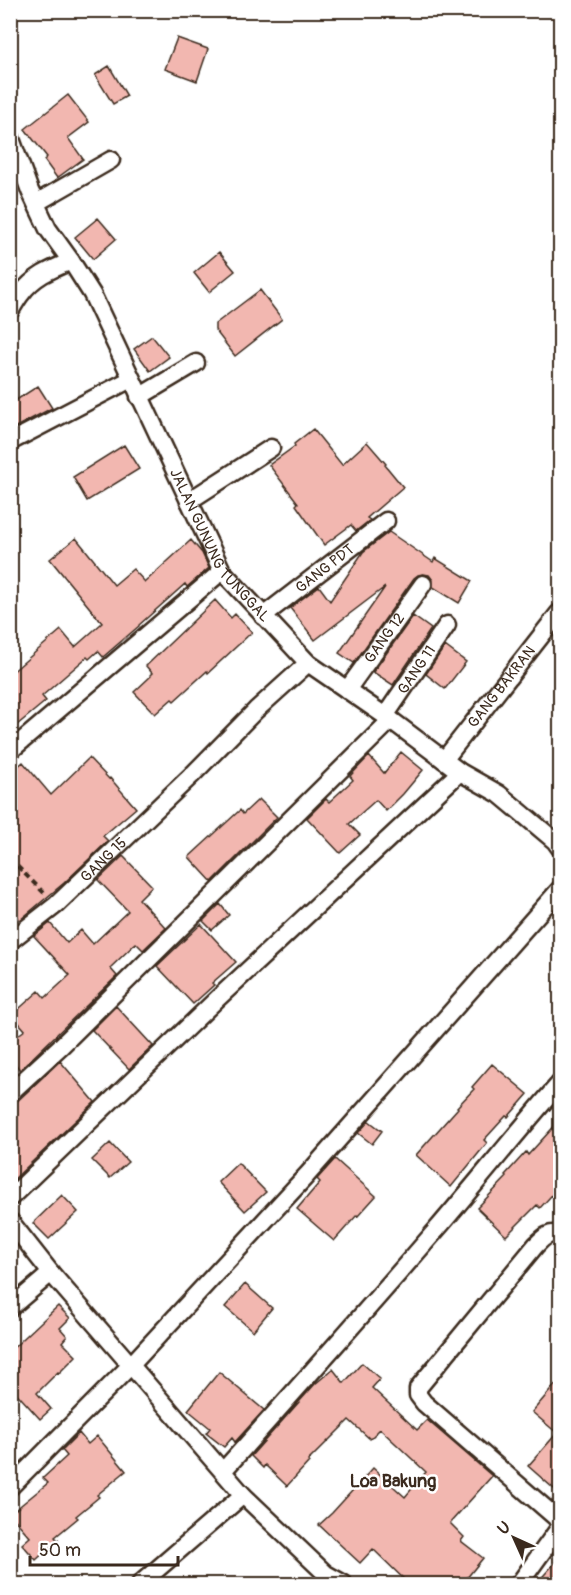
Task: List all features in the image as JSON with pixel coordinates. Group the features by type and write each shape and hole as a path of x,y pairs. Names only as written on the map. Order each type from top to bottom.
{"street":[{"name":"JALAN GUNUNG TUNGGAL","path":"10,136 13,155 48,229 92,294 222,571 308,663 388,718 460,772 499,794 561,848"},
{"path":"36,203 111,160"},
{"path":"10,311 21,293 34,279 71,261"},
{"path":"140,397 196,363"},
{"path":"10,442 131,379"},
{"path":"189,501 271,448"},
{"name":"GANG PDT","path":"263,616 386,521"},
{"path":"10,752 222,571"},
{"name":"GANG 12","path":"347,690 423,584"},
{"name":"GANG BAKRAN","path":"444,760 559,613"},
{"name":"GANG 11","path":"10,1093 61,1046 388,718 447,625"},
{"name":"GANG 15","path":"10,941 56,905 193,774 256,710 308,663"},
{"path":"10,1198 216,1000 460,772"},
{"path":"10,1487 131,1365 307,1175 561,889"},
{"path":"223,1471 380,1295 475,1185 514,1135 561,1083"},
{"path":"10,1221 51,1273 243,1495 321,1579 344,1584"},
{"path":"561,1235 556,1233 546,1235 536,1245 418,1388 418,1395 432,1410 561,1521"},
{"path":"10,1308 51,1273"},
{"path":"140,1584 243,1495"},
{"path":"519,1584 561,1527"}],"path":[{"path":"10,859 56,905"}],"building":[{"path":"177,38 208,49 197,81 165,69"},
{"path":"109,66 127,96 113,104 95,75"},
{"path":"68,95 89,122 68,138 83,159 57,178 44,160 47,157 25,129"},
{"path":"98,218 116,239 93,259 75,237"},
{"path":"219,252 235,271 209,292 194,273"},
{"path":"260,290 282,319 235,356 215,330 215,324"},
{"path":"152,336 169,357 150,371 134,349"},
{"path":"38,386 52,408 10,430 10,404"},
{"path":"313,429 342,465 367,442 403,487 367,518 370,520 356,531 351,525 324,545 296,505 298,503 269,465"},
{"path":"124,445 139,469 87,501 73,477"},
{"path":"389,532 433,562 435,558 472,581 459,603 433,587 433,580 429,575 418,575 354,663 339,653 385,587 315,640 290,608 319,586 330,601 363,552"},
{"path":"76,538 114,585 133,569 145,582 191,540 202,553 209,568 187,587 185,584 103,657 98,651 89,659 87,657 42,696 46,701 17,725 10,717 10,674 61,630 75,647 102,623 50,559"},
{"path":"215,600 231,618 235,614 252,632 208,673 207,671 174,701 172,699 155,714 134,692 151,676 152,673 146,666"},
{"path":"413,616 431,629 393,685 373,672"},
{"path":"445,646 466,662 445,689 426,674"},
{"path":"401,752 423,770 386,811 376,800 349,824 360,835 340,853 307,818 326,799 329,802 353,780 350,776 369,756 384,773"},
{"path":"89,758 136,808 103,836 108,841 64,883 20,920 10,910 10,773 23,762 51,795"},
{"path":"259,799 277,817 212,882 189,857 240,810 243,814"},
{"path":"123,856 152,886 139,899 166,928 143,950 136,943 110,968 117,976 20,1070 10,1057 10,1041 25,1030 12,1015 39,991 45,998 70,975 34,936 50,923 67,943 81,930 93,944 128,911 98,880"},
{"path":"220,904 229,915 212,930 203,921"},
{"path":"201,924 236,962 193,1004 157,966"},
{"path":"116,1006 153,1046 129,1069 92,1030"},
{"path":"60,1061 95,1102 10,1183 10,1108"},
{"path":"492,1064 528,1094 484,1140 487,1143 451,1187 416,1155 474,1089 472,1087"},
{"path":"561,1119 561,1185 540,1208 537,1205 506,1236 477,1208 507,1177 505,1175 526,1152 528,1155"},
{"path":"369,1121 382,1131 372,1144 358,1133"},
{"path":"110,1143 128,1162 110,1178 92,1160"},
{"path":"335,1159 376,1196 334,1241 297,1209 320,1182 317,1179"},
{"path":"238,1163 266,1192 245,1211 218,1182"},
{"path":"62,1195 78,1212 49,1239 33,1223"},
{"path":"245,1284 272,1308 253,1331 225,1307"},
{"path":"58,1306 70,1318 60,1328 67,1336 62,1342 76,1356 37,1393 51,1409 40,1419 10,1386 10,1351"},
{"path":"362,1363 380,1379 372,1388 417,1430 427,1420 492,1476 450,1523 464,1537 461,1541 483,1558 462,1584 409,1584 373,1549 360,1563 319,1525 373,1468 405,1497 426,1472 380,1429 370,1439 349,1420 308,1461 287,1486 265,1465 263,1468 251,1456 315,1384 333,1369 344,1383"},
{"path":"219,1372 264,1410 235,1442 232,1438 224,1447 206,1433 210,1428 188,1410"},
{"path":"561,1378 561,1495 528,1466 557,1433 532,1412"},
{"path":"79,1433 88,1444 97,1436 126,1471 97,1495 99,1497 55,1537 58,1540 36,1560 22,1544 30,1537 10,1514 48,1483 43,1478 67,1456 62,1450"},
{"path":"561,1556 561,1584 536,1584"}],"district":[{"name":"Loa Bakung","path":"393,1481"}]}
